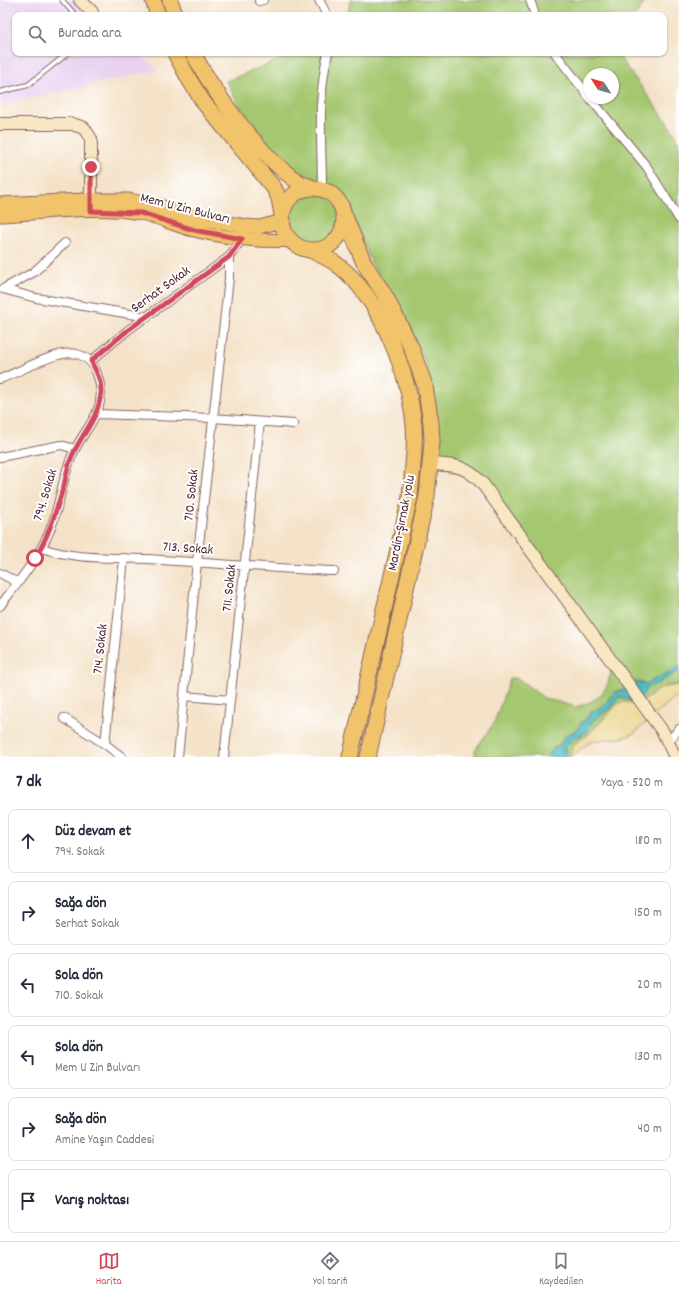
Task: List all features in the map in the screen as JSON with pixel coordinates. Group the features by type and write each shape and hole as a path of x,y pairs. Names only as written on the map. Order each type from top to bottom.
{"highway":[{"path":"152,0 157,12"},
{"path":"170,0 174,12"},
{"path":"177,56 204,103 274,188 280,198 282,221 286,234 296,245 310,250 325,248 338,238 344,224 342,209"},
{"path":"195,56 218,93 256,142 294,179 334,197 342,209 364,263 395,314 418,365 425,386 430,415 431,464 427,496 368,757"},
{"path":"282,221 288,202 294,195 303,190 317,189"},
{"name":"Mardin-Şırnak yolu","path":"310,250 329,259 349,274 373,307 401,367 414,424 410,498 350,757"}],"main road":[{"name":"Mem U Zin Bulvarı","path":"0,215 124,200 144,202 198,218 245,226 259,227 282,221"},
{"name":"Mem U Zin Bulvarı","path":"0,204 86,205 141,213 194,230 242,239 291,240"}],"street":[{"path":"80,0 92,12"},
{"path":"318,0 325,12"},
{"path":"530,0 534,12"},
{"path":"317,189 322,79 327,56"},
{"path":"557,56 583,89"},
{"path":"595,104 647,167 679,219"},
{"path":"0,124 72,124 84,128 91,139 86,205"},
{"path":"0,132 72,131 80,134 83,138 84,149 86,205"},
{"path":"229,257 242,239"},
{"path":"2,289 34,272 65,243"},
{"name":"Serhat Sokak","path":"91,361 128,330 229,257"},
{"name":"710. Sokak","path":"178,757 197,562 229,278 229,257"},
{"path":"2,289 36,298 148,317"},
{"path":"0,379 62,354 78,354 91,361"},
{"name":"794. Sokak","path":"0,606 42,548 52,522 69,463 75,449 89,430 96,414 101,387 91,361"},
{"path":"96,414 213,418 294,424"},
{"name":"711. Sokak","path":"224,757 246,566 260,422"},
{"path":"0,457 61,445 75,449"},
{"path":"431,464 464,468 470,471 482,483 627,681 666,737 675,757"},
{"name":"713. Sokak","path":"42,548 68,556 197,562 334,571"},
{"name":"714. Sokak","path":"105,744 124,558"},
{"path":"0,572 18,583"},
{"path":"184,696 230,700"},
{"path":"64,718 105,744 122,757"},
{"path":"666,737 679,729"}],"lane":[{"path":"62,0 72,12"},
{"path":"0,92 28,85 64,56"}],"shaded area":[{"path":"0,0 74,0 84,12 12,12 12,56 142,56 158,70 0,105"}],"green space":[{"path":"350,0 646,0 638,12 348,12"},
{"path":"289,56 620,56 679,140 679,666 646,684 638,682 614,693 601,708 591,712 578,729 565,737 559,746 553,748 548,757 479,757 475,755 475,750 494,723 510,678 520,680 544,698 576,707 590,702 600,696 607,686 612,669 482,483 438,465 439,444 432,385 426,364 406,319 371,262 348,206 343,198 333,189 295,169 272,150 255,124 241,109 226,81"},
{"path":"314,193 324,195 332,201 338,209 340,219 338,229 332,237 324,243 314,245 304,243 296,237 290,229 288,219 290,209 296,201 304,195"},
{"path":"679,671 679,684 660,688 647,699 636,704 625,702 619,703 587,736 575,743 569,757 565,757 565,746 581,733 586,732 593,720 602,715 604,712 610,710 619,697 630,700 654,684"}],"sand":[{"path":"679,685 679,694 634,733 623,738 592,742 569,757 575,743 587,736 619,703 625,702 636,704 647,699 660,688"}],"water":[{"path":"679,666 679,671 655,685 647,687 642,696 638,699 632,701 619,696 610,710 604,712 602,715 593,720 586,733 582,733 582,736 577,736 565,746 564,749 567,749 565,757 548,757 553,748 559,746 565,736 578,729 582,721 587,719 591,712 601,708 614,693 636,682 646,684"}],"route":[{"path":"35,558 42,548 57,509 69,463 75,449 89,430 99,406 101,387 91,361 128,330 229,257 242,239 218,236 194,230 141,213 111,210 91,211 91,167"}]}
